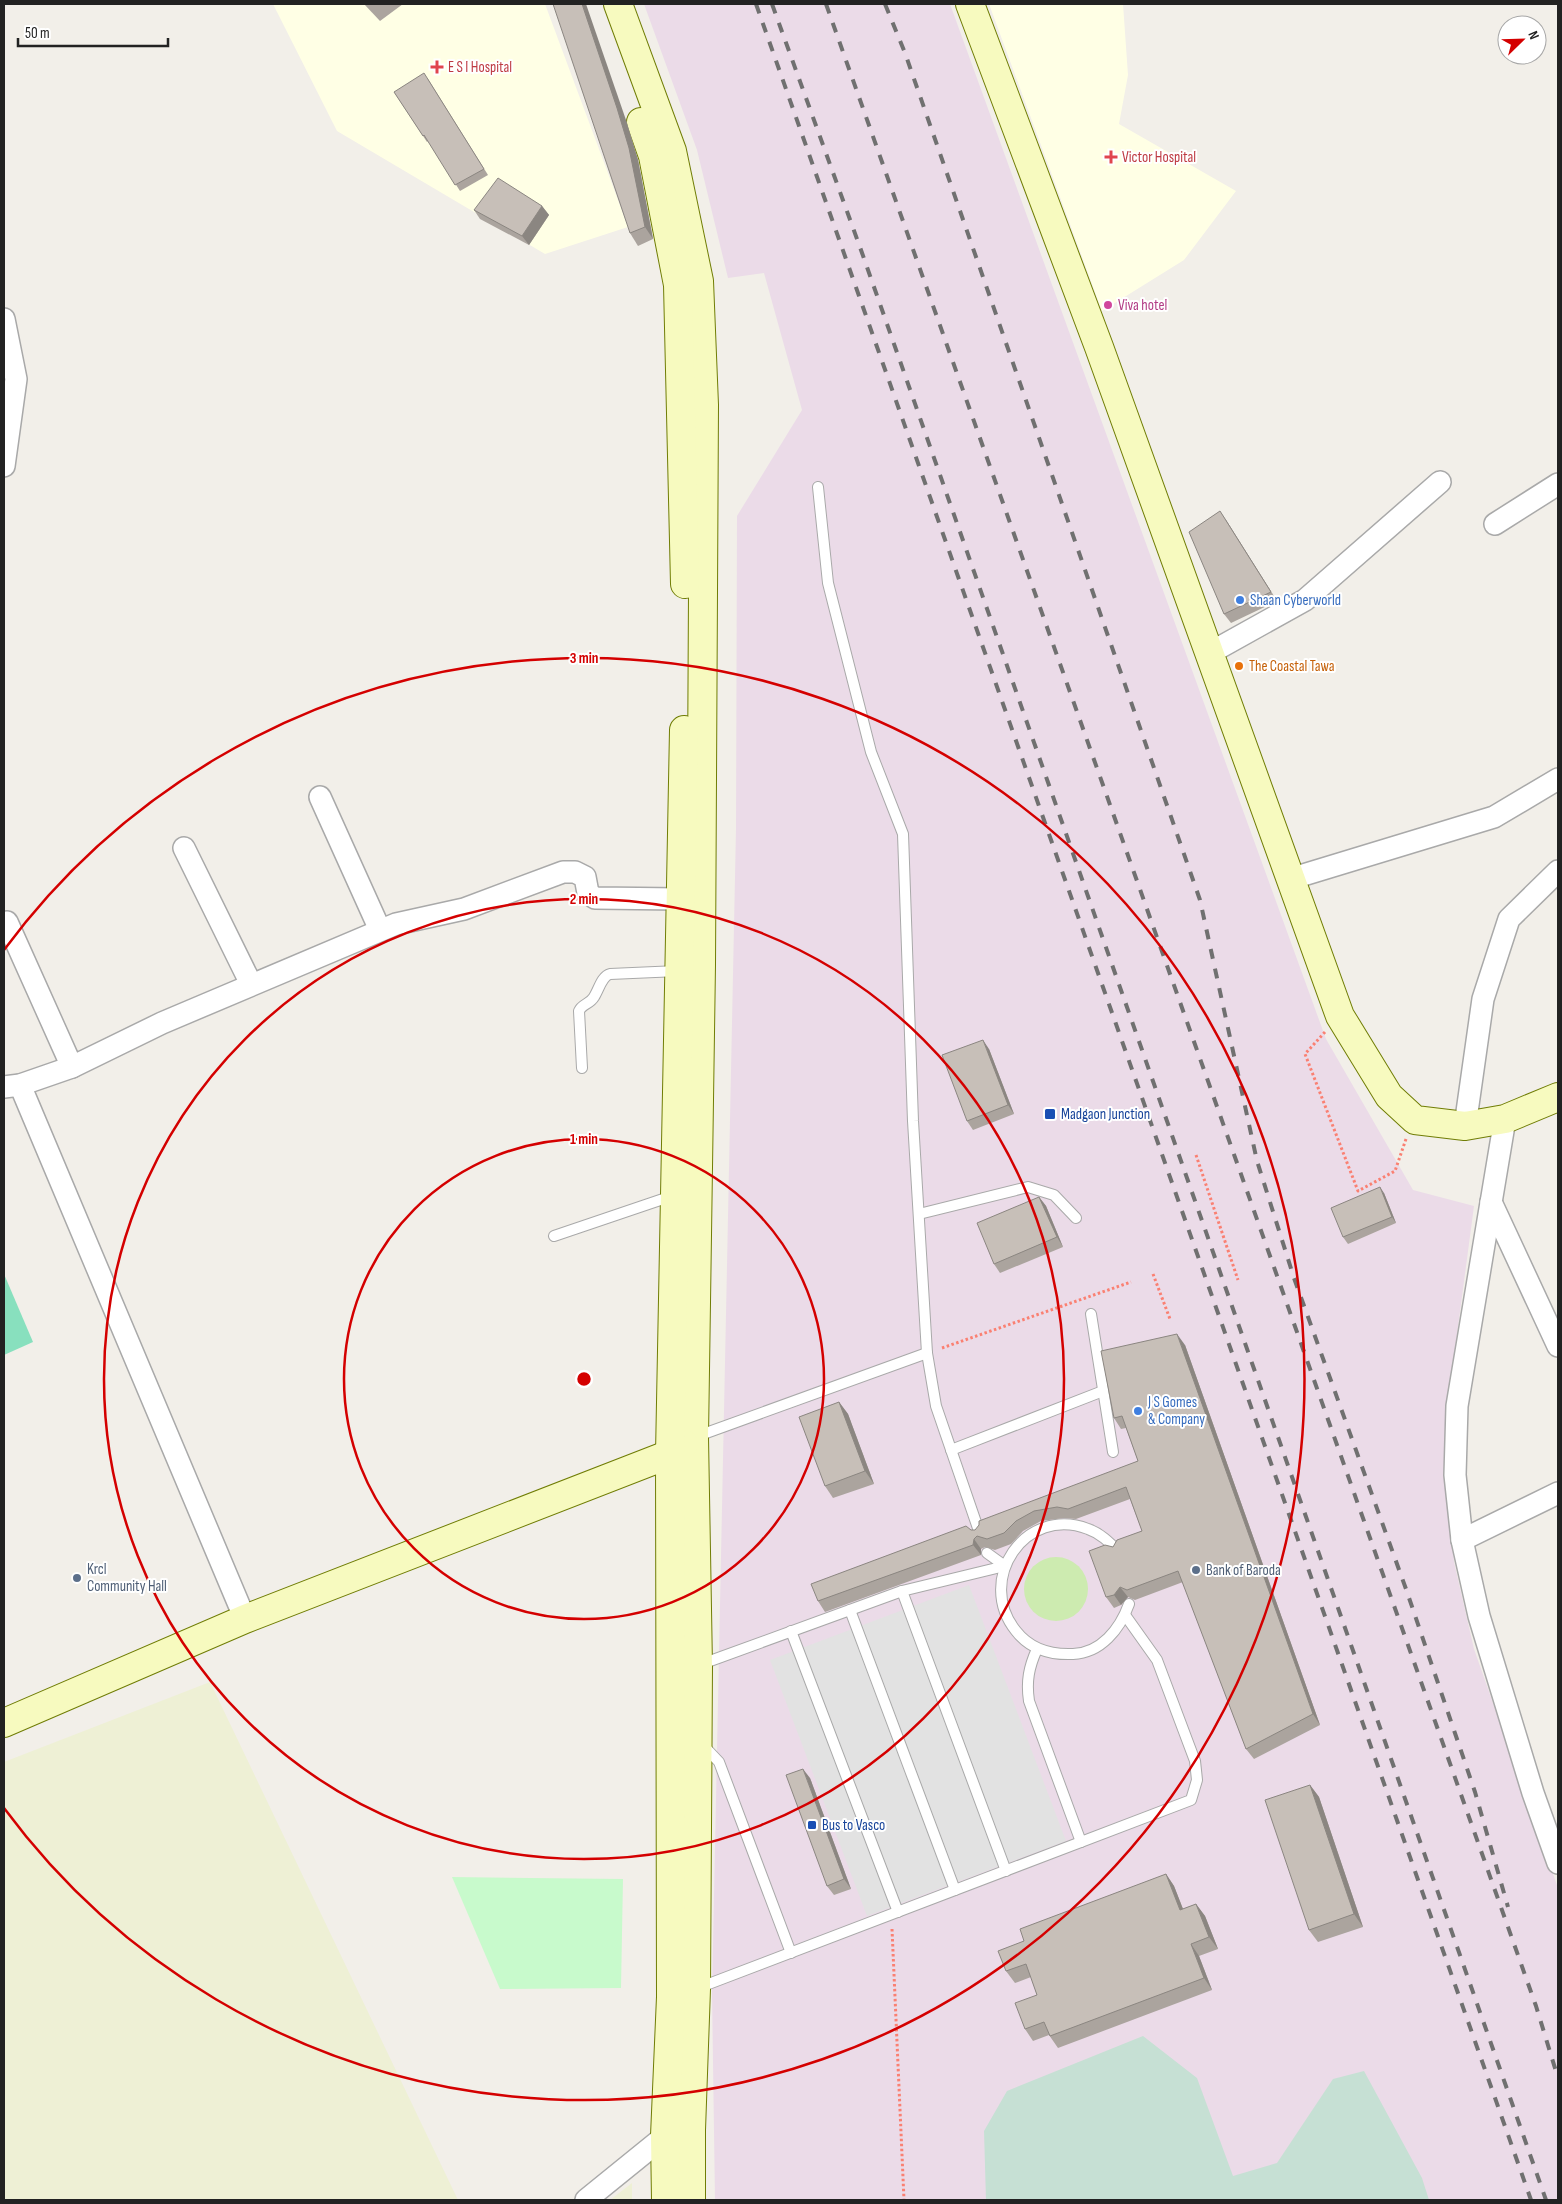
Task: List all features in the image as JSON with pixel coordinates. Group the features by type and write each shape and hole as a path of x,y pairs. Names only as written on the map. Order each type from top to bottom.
{"main road":[{"path":"599,4 653,156 678,285 686,624 676,1195 684,1345 694,1437 685,1667 684,1993"},
{"path":"618,4 672,151 700,281 704,406 704,607 684,1345 670,1454 685,1667 698,1740 678,2133 666,2200"},
{"path":"970,4 1099,347 1340,1016 1389,1096 1415,1120 1465,1126 1505,1119 1558,1097"},
{"path":"4,1723 245,1619 670,1454 694,1437"},
{"path":"678,2133 691,2200"}],"street":[{"path":"4,319 16,378 4,466"},
{"path":"1208,654 1305,600 1440,482"},
{"path":"1495,524 1558,484"},
{"path":"1290,879 1494,817 1558,779"},
{"path":"320,797 380,930"},
{"path":"184,848 251,984"},
{"path":"1465,1126 1484,999 1509,919 1558,871"},
{"path":"245,1619 12,1086 72,1067 162,1023 380,930 396,924 464,909 563,872 575,872 584,877 588,892 595,898 680,899"},
{"path":"7,922 72,1067"},
{"path":"1505,1119 1457,1406 1455,1475 1462,1540 1479,1616 1533,1793 1558,1863"},
{"path":"1491,1202 1558,1346"},
{"path":"1462,1540 1558,1493"},
{"path":"586,2200 678,2133"}],"lane":[{"path":"818,487 828,582 871,752 903,834 913,1121 927,1353 936,1406 980,1534"},
{"path":"582,1068 579,1011 581,1006 592,1000 607,974 679,971"},
{"path":"919,1214 1028,1187 1054,1195 1076,1218"},
{"path":"554,1236 676,1195"},
{"path":"1092,1314 1113,1452"},
{"path":"694,1437 927,1353"},
{"path":"951,1450 1103,1391"},
{"path":"684,1993 1191,1800 1197,1780 1195,1761 1156,1660 1127,1610 1114,1632 1098,1646 1078,1654 1058,1655 1037,1649 1021,1638 1009,1622 1002,1604 1000,1584 1005,1566 1015,1548 1030,1535 1048,1527 1068,1525 1087,1528 1105,1538 1118,1551"},
{"path":"987,1553 1005,1566"},
{"path":"685,1667 902,1591 1005,1566"},
{"path":"902,1591 1006,1871"},
{"path":"850,1610 955,1890"},
{"path":"791,1631 895,1913"},
{"path":"1037,1649 1030,1666 1027,1685 1029,1701 1081,1842"},
{"path":"698,1740 719,1762 791,1952"}],"path":[{"path":"1340,1016 1305,1054 1358,1190 1395,1171 1404,1142 1415,1120"},
{"path":"1196,1155 1238,1280"},
{"path":"1153,1274 1170,1318"},
{"path":"927,1353 1131,1282"},
{"path":"895,1913 904,2200"}],"shaded area":[{"name":"E S I Hospital","path":"273,4 545,4 628,227 545,254 337,131"},
{"name":"Madgaon Junction","path":"644,4 950,4 1326,1039 1413,1190 1474,1206 1446,1417 1454,1562 1474,1649 1558,1888 1558,2200 715,2200 712,1993 736,829 737,516 802,410 764,273 728,278 697,150"},
{"name":"Victor Hospital","path":"989,4 1123,4 1128,75 1119,124 1236,191 1184,260 1102,311"},
{"path":"969,1585 1066,1841 867,1916 770,1660"},
{"path":"210,1682 458,2200 4,2200 4,1762"},
{"path":"1143,2036 1197,2078 1233,2176 1277,2163 1333,2079 1364,2071 1422,2178 1429,2200 986,2200 984,2131 1007,2091"},
{"path":"632,2183 632,2200 610,2200"}],"green space":[{"path":"4,1274 33,1342 4,1355"},
{"path":"1050,1557 1062,1557 1079,1566 1086,1577 1088,1589 1086,1601 1079,1612 1062,1621 1050,1621 1038,1616 1029,1607 1024,1595 1024,1583 1029,1571 1038,1562"},
{"path":"452,1877 623,1879 621,1988 500,1989"}],"building":[{"path":"553,4 582,4 617,108 629,148 645,227 630,233"},
{"path":"424,73 484,169 455,185 424,135 394,92"},
{"path":"498,178 542,206 522,236 474,210"},
{"path":"1220,511 1271,592 1224,614 1189,532"},
{"path":"983,1040 1008,1105 967,1121 942,1055"},
{"path":"1380,1187 1392,1217 1343,1237 1331,1208"},
{"path":"1039,1197 1057,1237 994,1264 977,1223"},
{"path":"1177,1334 1313,1714 1246,1749 1178,1571 1127,1590 1120,1587 1114,1595 1106,1597 1089,1551 1105,1545 1113,1547 1117,1540 1142,1531 1126,1487 1068,1509 1057,1507 1034,1511 1016,1521 1004,1533 987,1539 977,1536 974,1539 973,1545 818,1601 811,1584 966,1526 971,1530 975,1530 979,1525 979,1521 1138,1461 1122,1416 1114,1418 1101,1351"},
{"path":"839,1402 865,1471 825,1486 799,1417"},
{"path":"803,1769 844,1879 827,1886 786,1775"},
{"path":"1310,1785 1354,1914 1309,1930 1265,1800"},
{"path":"1166,1874 1180,1910 1196,1904 1209,1937 1191,1944 1204,1978 1050,2036 1044,2022 1025,2029 1015,2003 1037,1995 1026,1964 1006,1971 998,1951 1024,1941 1020,1929"}],"railway":[{"path":"756,4 1531,2200"},
{"path":"772,4 861,250 1546,2200"},
{"path":"826,4 1536,2006 1558,2078"},
{"path":"885,4 905,53 1200,900 1257,1161 1294,1278 1406,1589 1475,1792 1508,1907"}],"place":[{"name":"E S I Hospital","path":"437,67"},
{"name":"Victor Hospital","path":"1111,157"},
{"name":"Viva hotel","path":"1108,305"},
{"name":"Shaan Cyberworld","path":"1240,600"},
{"name":"The Coastal Tawa","path":"1239,666"},
{"name":"Madgaon Junction","path":"1050,1114"},
{"name":"J S Gomes & Company","path":"1138,1411"},
{"name":"Bank of Baroda","path":"1196,1570"},
{"name":"Krcl Community Hall","path":"77,1578"},
{"name":"Bus to Vasco","path":"812,1825"}]}
